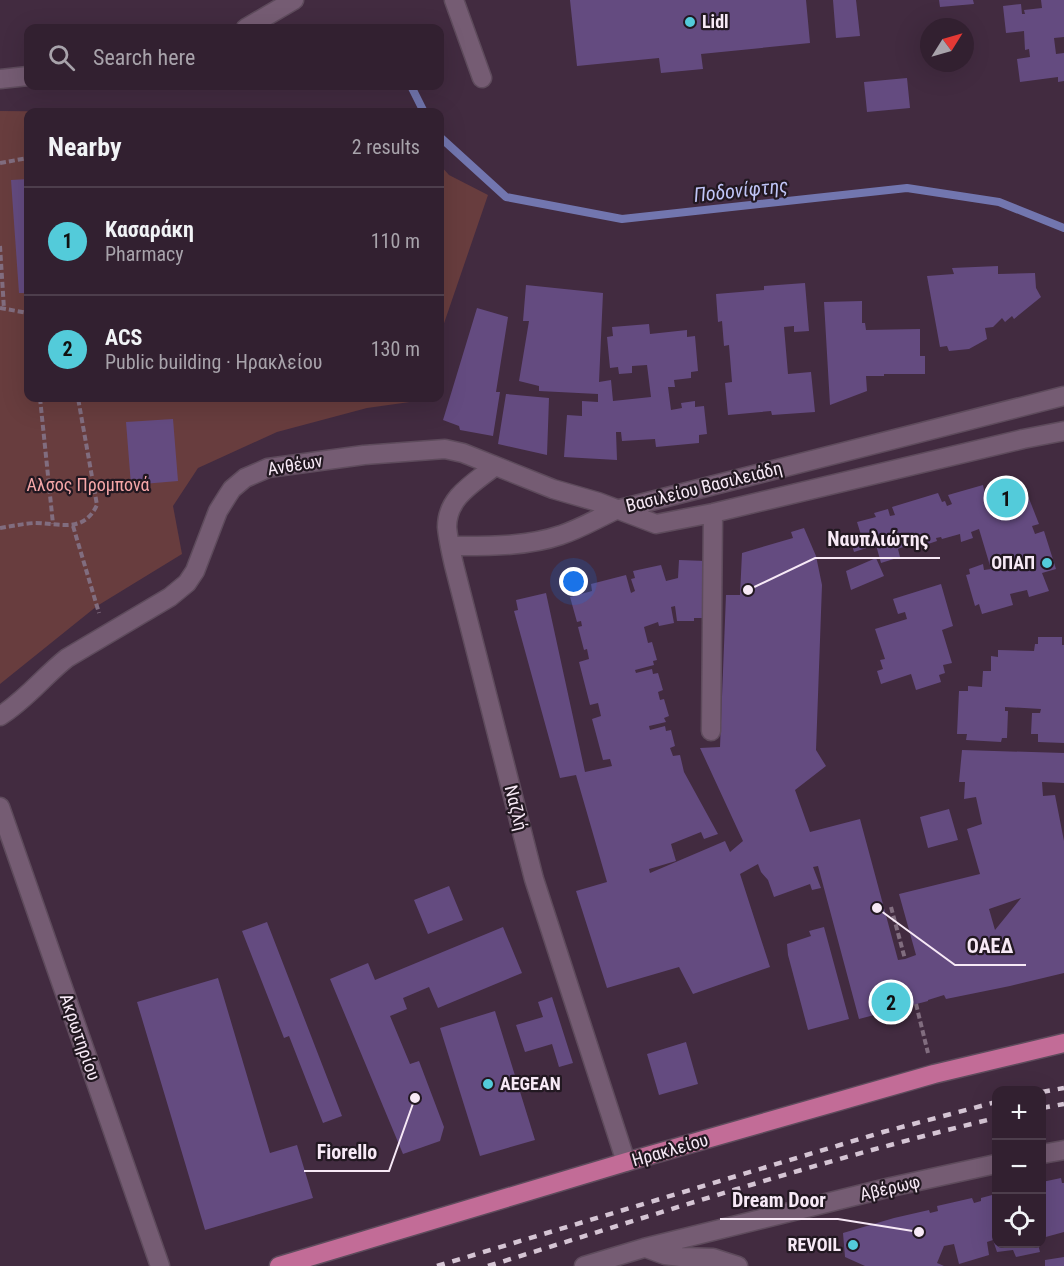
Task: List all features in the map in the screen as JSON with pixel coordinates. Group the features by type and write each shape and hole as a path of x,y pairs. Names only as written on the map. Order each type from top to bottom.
{"main road":[{"name":"Ηρακλείου","path":"279,1266 626,1162 934,1074 1064,1043"}],"street":[{"path":"253,24 294,0"},
{"path":"454,0 482,78"},
{"path":"0,79 24,76"},
{"name":"Βασιλείου Βασιλειάδη","path":"616,510 1064,396"},
{"name":"Βασιλείου Βασιλειάδη","path":"616,510 656,524 713,513 1064,431"},
{"name":"Ανθέων","path":"2,718 67,658 170,597 187,583 195,572 222,503 232,489 245,478 268,468 364,455 445,449 464,453 554,489 598,502 616,510"},
{"name":"Ναζλή","path":"495,466 460,493 451,505 447,528 450,546 534,879 626,1162"},
{"path":"450,546 500,546 545,540 564,534 616,510"},
{"path":"711,731 713,513"},
{"name":"Ακρωτηρίου","path":"0,807 160,1266"},
{"path":"1046,1153 1064,1150"},
{"name":"Αβέρωφ","path":"644,1248 891,1187 992,1165"},
{"path":"584,1266 644,1248 681,1257 713,1258 738,1266"},
{"path":"644,1248 658,1266"}],"path":[{"path":"0,163 24,159"},
{"path":"0,246 2,309 24,312"},
{"path":"40,402 53,524"},
{"path":"0,528 32,523 74,525 92,516 97,505 79,402"},
{"path":"74,525 97,606"},
{"path":"891,907 905,959"},
{"path":"916,1004 934,1074"}],"green space":[{"name":"Αλσος Προμπονά","path":"0,111 24,111 24,402 410,402 367,408 277,432 198,468 173,506 182,554 97,606 0,684"},
{"path":"444,169 449,175 488,195 444,323"}],"building":[{"name":"Lidl","path":"570,0 806,0 810,43 701,54 703,69 661,73 659,58 577,66"},
{"path":"833,0 856,0 860,36 836,38"},
{"path":"939,0 973,0 974,4 940,7"},
{"path":"1041,0 1064,0 1064,37 1054,38 1056,54 1064,53 1064,81 1058,82 1058,77 1020,82 1017,59 1030,57 1029,49 1025,50 1024,31 1006,33 1003,6 1021,4 1022,14 1025,14 1024,10 1042,8"},
{"path":"907,78 910,108 867,112 864,82"},
{"path":"24,179 24,293 19,293 11,180"},
{"path":"998,266 998,274 1035,273 1036,288 1041,297 1014,319 1012,316 1005,322 1002,318 993,327 985,328 987,339 969,349 949,351 947,346 940,347 927,276 954,274 952,268"},
{"path":"805,283 809,331 794,332 794,326 784,327 788,374 811,372 815,412 772,415 771,411 728,415 725,383 732,382 729,345 724,346 722,321 718,322 716,294 764,290 764,286"},
{"path":"526,285 603,293 599,382 611,380 613,401 651,397 647,365 632,366 632,373 619,374 618,367 610,368 607,337 613,336 612,327 649,324 650,334 687,330 687,337 695,336 698,371 691,372 691,378 674,380 675,387 668,387 671,410 682,408 681,403 695,401 695,407 704,406 707,434 699,435 699,443 656,447 655,439 622,441 621,432 616,432 617,460 564,457 567,415 582,416 582,401 598,402 598,394 539,391 539,386 519,381 529,321 523,321"},
{"path":"862,301 862,323 865,323 866,330 920,329 920,356 925,356 925,374 866,376 867,391 830,405 824,302"},
{"path":"477,308 508,317 496,392 500,392 493,436 460,430 459,426 443,420"},
{"path":"506,394 549,398 547,455 498,444"},
{"path":"173,419 178,481 131,485 126,422"},
{"path":"1014,479 1022,498 1028,496 1039,524 1032,526 1035,534 1044,531 1056,569 1042,573 1049,591 1029,597 1027,590 1010,594 1013,605 982,614 979,604 975,606 966,575 970,574 969,569 983,564 984,570 991,569 979,529 971,532 973,538 961,542 960,534 942,539 941,537 936,538 937,541 928,544 927,540 900,548 898,549 900,557 881,563 876,545 854,552 850,538 861,535 857,522 876,517 874,513 888,509 890,516 895,515 892,507 938,493 942,502 945,501 947,506 952,504 948,495 983,485 985,494 990,491 989,487"},
{"path":"804,528 816,556 822,585 816,750 826,766 795,790 810,832 860,819 898,960 905,959 916,955 899,894 980,874 967,829 982,824 976,797 964,799 965,782 959,782 962,750 1064,753 1064,783 1042,782 1043,796 1055,795 1064,841 1064,973 946,999 944,995 859,1019 818,866 813,867 821,888 812,890 810,884 774,897 768,880 758,864 740,874 770,967 693,994 679,967 607,988 576,891 607,882 576,775 560,778 514,611 518,610 516,600 546,593 585,772 612,766 610,759 603,760 592,719 601,716 598,703 590,705 579,662 589,659 587,649 584,650 578,627 582,626 581,621 577,622 570,597 592,591 591,584 626,575 631,593 635,591 631,579 635,578 633,571 661,565 666,581 678,578 679,560 706,561 709,618 677,621 675,606 671,607 674,623 659,626 658,622 644,627 648,643 652,642 657,660 653,661 654,665 635,670 636,673 652,669 653,674 658,673 663,690 658,692 660,700 664,699 669,716 664,718 666,722 649,726 650,730 665,726 666,731 671,730 675,746 670,748 673,756 680,755 684,772 718,834 704,839 701,832 671,844 676,861 649,869 650,873 725,841 730,852 743,841 700,748 720,747 726,595 740,595 742,553 793,538 791,532","holes":["1021,898 995,930 989,909"]},
{"path":"876,558 884,576 851,590 846,571"},
{"path":"941,584 953,626 942,630 952,663 943,665 945,673 939,675 941,682 916,690 911,674 881,684 877,671 883,669 880,660 885,659 875,629 907,619 905,612 898,614 893,599"},
{"path":"1038,637 1062,637 1062,645 1064,645 1064,743 1038,742 1038,734 1031,734 1032,713 1040,713 1041,709 1005,707 1005,711 1008,711 1007,738 1002,738 1001,742 966,740 967,734 957,734 959,691 968,691 968,686 982,687 983,671 991,671 991,656 998,657 998,650 1034,651 1035,644 1038,644"},
{"path":"949,809 958,840 928,848 920,817"},
{"path":"449,886 463,920 428,934 414,900"},
{"path":"267,922 342,1116 323,1123 289,1036 284,1038 242,931"},
{"path":"503,927 522,973 438,1008 429,987 403,998 407,1009 390,1016 410,1064 419,1061 444,1127 440,1141 403,1154 330,979 368,963 375,980"},
{"path":"824,927 849,1019 808,1030 787,944 811,936 809,931"},
{"path":"218,978 270,1153 297,1145 313,1198 205,1230 137,1002"},
{"path":"552,997 573,1063 559,1067 552,1044 525,1052 516,1025 543,1017 538,1002"},
{"name":"AEGEAN","path":"495,1011 535,1140 480,1156 440,1028"},
{"path":"686,1042 698,1084 659,1095 647,1054"},
{"path":"1061,1178 1064,1183 1064,1232 1046,1237 1046,1194 1046,1181"},
{"path":"992,1195 992,1240 987,1242 989,1255 959,1264 954,1244 944,1246 937,1263 944,1266 865,1266 845,1257 843,1233 894,1218 929,1210 930,1213 938,1211 937,1206 972,1198 974,1203 981,1201 981,1198"},
{"path":"996,1248 1039,1248 1040,1252 1016,1257 1013,1250 997,1252"},
{"path":"1064,1257 1064,1266 1045,1266 1045,1260"}],"waterway":[{"name":"Ποδονίφτης","path":"413,90 422,108"},
{"name":"Ποδονίφτης","path":"444,141 506,197 622,219 907,188 999,202 1064,228"}],"railway":[{"path":"1046,1091 1064,1088"},
{"path":"437,1266 883,1132 992,1103"},
{"path":"1046,1107 1064,1104"},
{"path":"488,1266 804,1169 992,1119"}],"place":[{"name":"Lidl","path":"690,22"},
{"name":"Κασαράκη","path":"1006,498"},
{"name":"ΟΠΑΠ","path":"1047,563"},
{"name":"Ναυπλιώτης","path":"748,590"},
{"name":"ΟΑΕΔ","path":"877,908"},
{"name":"ACS","path":"891,1002"},
{"name":"AEGEAN","path":"488,1084"},
{"name":"Fiorello","path":"415,1098"},
{"name":"Dream Door","path":"919,1232"},
{"name":"REVOIL","path":"853,1245"}]}
